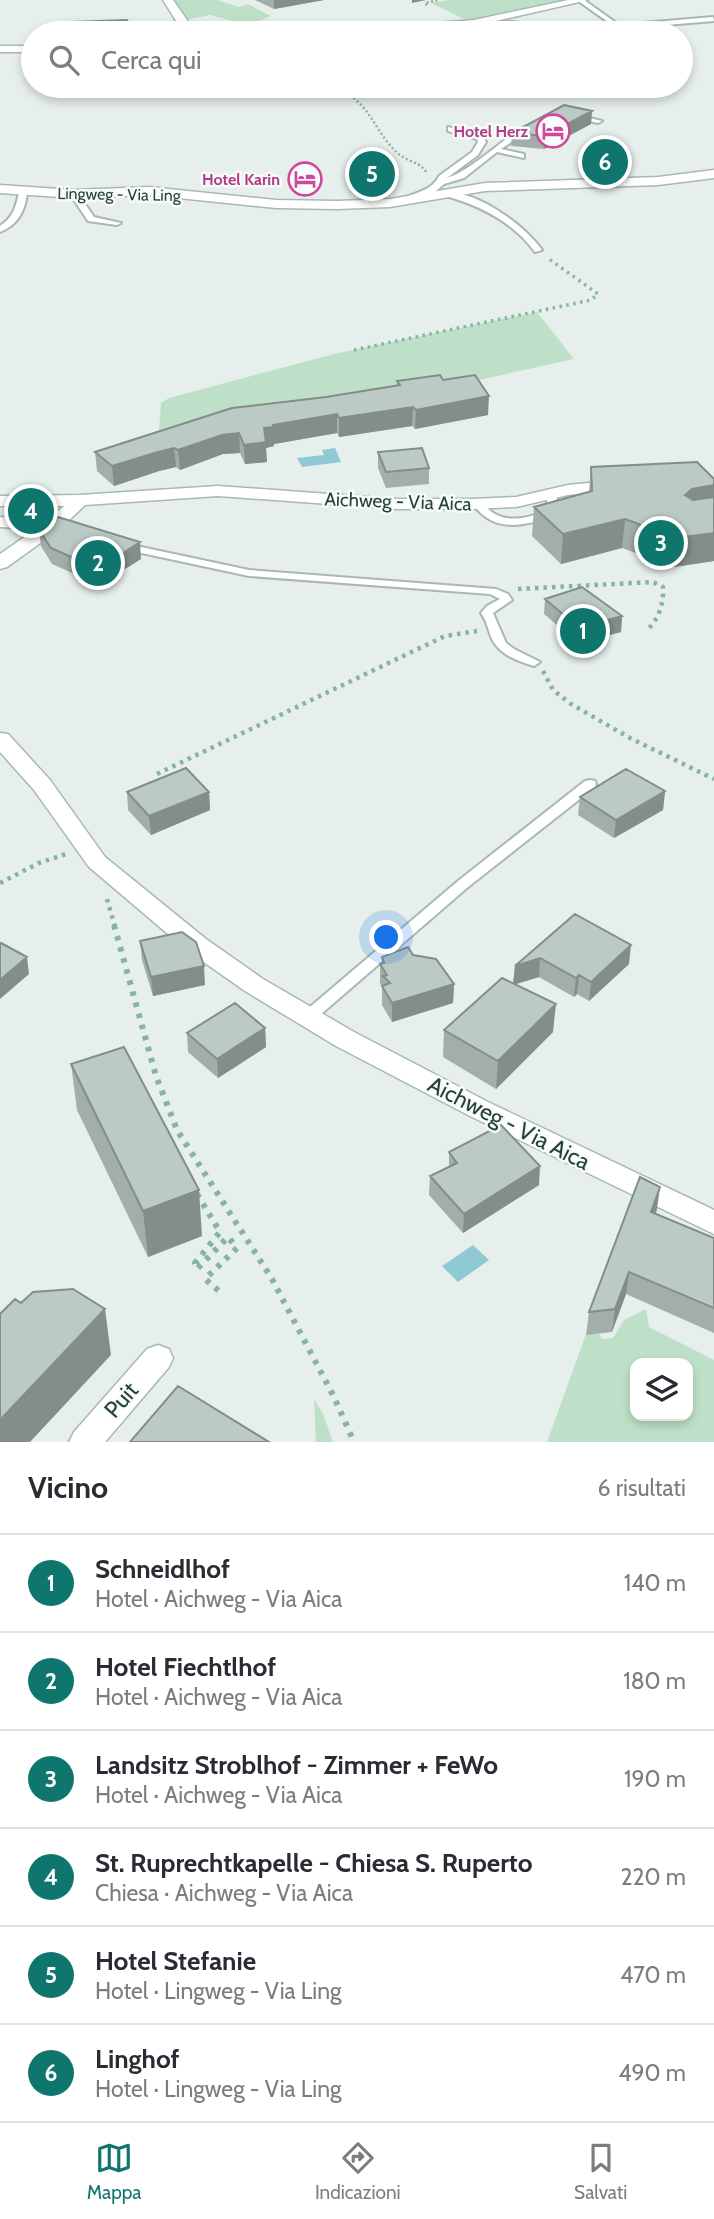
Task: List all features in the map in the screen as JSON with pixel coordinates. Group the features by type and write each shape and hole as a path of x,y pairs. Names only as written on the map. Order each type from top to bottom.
{"street":[{"path":"168,0 182,21"},
{"path":"483,21 581,0"},
{"path":"0,49 21,49"},
{"name":"Lingweg - Via Ling","path":"0,188 74,194 149,191 276,204 337,205 405,201 442,188 657,181 714,174"},
{"name":"Aichweg - Via Aica","path":"0,501 80,500 218,491 397,504 478,504 516,502 599,485 637,484"},
{"path":"0,563 63,527 80,500"},
{"path":"0,522 63,527"},
{"name":"Aichweg - Via Aica","path":"0,740 42,785 92,855 197,945 254,985 307,1017 493,1117 714,1223"},
{"name":"Puit","path":"85,1442 158,1358"}],"lane":[{"path":"581,0 610,21"},
{"path":"689,21 713,19"},
{"path":"562,113 597,121"},
{"name":"Lingweg - Via Ling","path":"442,188 534,125"},
{"path":"442,188 442,178 475,153 482,142 480,138 451,129"},
{"path":"496,150 521,156"},
{"name":"Lingweg - Via Ling","path":"442,188 477,202 531,238 538,250"},
{"path":"0,230 12,224 23,205 23,191"},
{"path":"74,194 91,219 117,223"},
{"path":"116,544 249,573 492,591 504,596 506,600 491,608 487,614 493,620 503,647 534,662"},
{"path":"307,1017 463,884 590,783"}],"path":[{"path":"427,5 425,3 439,0"},
{"path":"357,98 400,155 424,166 442,188"},
{"path":"354,350 537,312 591,299 598,294 538,250"},
{"path":"492,591 653,582 663,587 665,595 653,626 647,630"},
{"path":"156,774 445,636 494,628"},
{"path":"534,662 541,668 554,690 571,704 630,738 714,779"},
{"path":"0,883 39,863 92,855 156,1076 177,1130 272,1279 334,1397 354,1442"},
{"path":"191,1184 220,1232 194,1263 197,1269 228,1237 237,1248 205,1279 219,1292"},
{"path":"197,1215 209,1210"}],"green space":[{"path":"168,0 217,0 239,7 248,4 271,16 258,21 233,21 210,15 180,21"},
{"path":"449,0 574,0 468,21 431,3"},
{"path":"537,312 574,359 384,401 155,434 159,430 161,403 169,398 334,354"},
{"path":"646,1309 649,1327 714,1360 714,1442 547,1442 586,1334 599,1333 602,1339 613,1338 624,1320"},
{"path":"314,1399 323,1414 333,1442 316,1442"}],"water":[{"path":"335,448 341,462 302,467 297,458 324,455 322,450"},
{"path":"473,1245 489,1260 458,1282 442,1266"}],"building":[{"path":"564,105 592,111 545,136 512,133"},
{"path":"440,375 443,380 475,375 489,396 416,410 413,407 339,418 337,414 273,425 274,427 264,428 266,442 244,445 239,433 222,435 178,450 174,448 112,466 95,452 232,408 326,397 400,385 397,381"},
{"path":"422,448 429,468 386,472 378,452"},
{"path":"697,462 714,479 714,485 692,489 685,495 693,500 714,497 714,533 677,538 625,519 563,534 534,507 592,491 591,467"},
{"path":"58,517 140,542 98,569 51,548 39,530"},
{"path":"582,587 622,616 579,628 545,599"},
{"path":"186,768 209,792 149,816 127,792"},
{"path":"626,769 665,791 616,820 580,797"},
{"path":"575,914 631,945 591,982 579,975 576,978 540,958 515,966"},
{"path":"182,932 196,942 204,966 151,977 140,941"},
{"path":"0,944 27,957 0,980"},
{"path":"408,947 413,955 436,959 454,984 392,1003 382,986 390,983 383,976 387,975 380,964 384,963 382,957"},
{"path":"502,978 556,1004 498,1061 444,1030"},
{"path":"235,1003 265,1028 217,1059 187,1033"},
{"path":"124,1047 199,1190 143,1211 71,1064"},
{"path":"501,1125 540,1166 464,1214 430,1176 457,1163 449,1152"},
{"path":"640,1177 660,1187 651,1212 714,1238 714,1308 629,1272 615,1309 589,1312"},
{"path":"73,1289 105,1309 0,1420 0,1314 15,1299 21,1303 33,1292"},
{"path":"178,1386 269,1442 130,1442"}],"place":[{"name":"Hotel Herz","path":"553,131"},
{"name":"Linghof","path":"605,162"},
{"name":"Hotel Stefanie","path":"372,174"},
{"name":"Hotel Karin","path":"305,179"},
{"name":"St. Ruprechtkapelle - Chiesa S. Ruperto","path":"31,511"},
{"name":"Landsitz Stroblhof - Zimmer + FeWo","path":"661,543"},
{"name":"Hotel Fiechtlhof","path":"98,563"},
{"name":"Schneidlhof","path":"583,631"}]}
